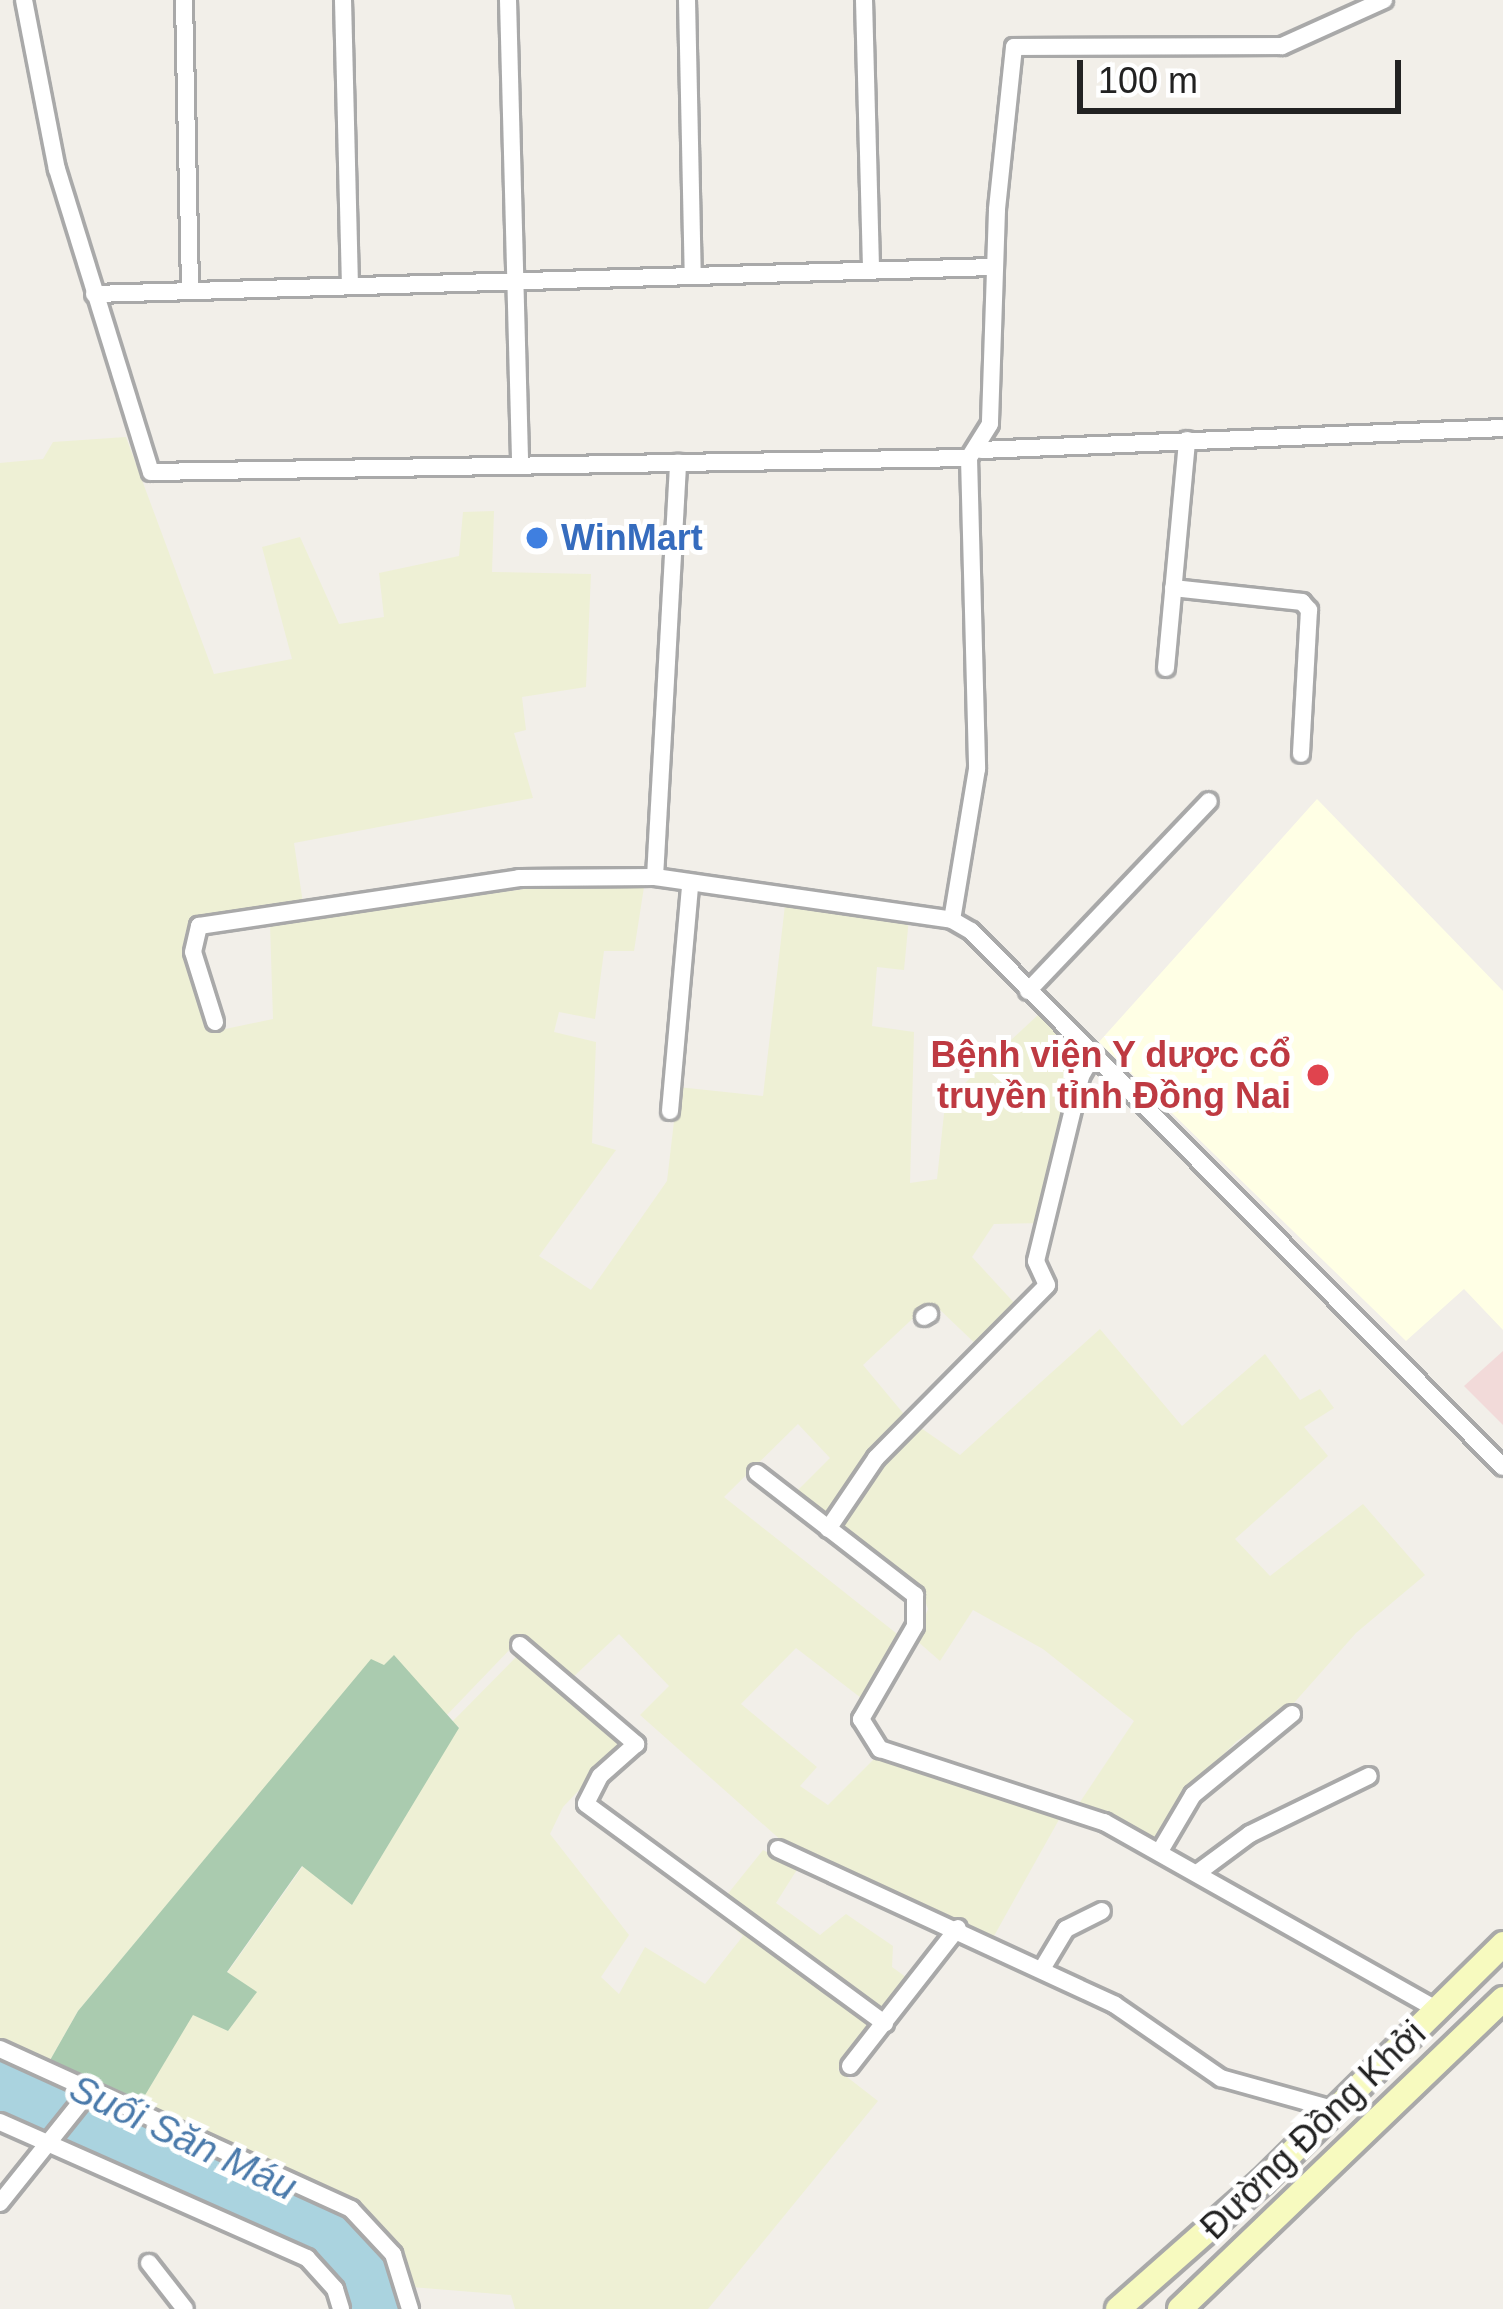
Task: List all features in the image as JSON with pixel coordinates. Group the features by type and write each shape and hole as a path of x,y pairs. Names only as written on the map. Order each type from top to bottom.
{"main road":[{"name":"Đường Đồng Khởi","path":"1118,2309 1336,2110 1503,1945"},
{"name":"Đường Đồng Khởi","path":"1196,2304 1503,1999"}],"street":[{"path":"23,0 57,170 151,472 975,454 1503,428"},
{"path":"184,0 190,291"},
{"path":"343,0 350,286"},
{"path":"508,0 520,465"},
{"path":"687,0 693,276"},
{"path":"864,0 871,271"},
{"path":"952,920 977,769 975,454 991,414 994,267 1014,47 1282,46 1384,0"},
{"path":"94,294 994,267"},
{"path":"1166,668 1187,440"},
{"path":"655,877 678,463"},
{"path":"1173,588 1302,602 1309,610 1301,754"},
{"path":"1028,991 1209,801"},
{"path":"215,1022 193,952 199,926 519,878 655,877 952,920 1503,1467"},
{"path":"670,1111 689,885"},
{"path":"828,1529 876,1458 1047,1285 1036,1261 1081,1076 1093,1057"},
{"path":"757,1473 905,1583 919,1609 862,1719 880,1749 1104,1822 1200,1871 1437,2010"},
{"path":"520,1645 636,1744 600,1776 586,1804 885,2024"},
{"path":"1160,1851 1193,1795 1241,1748 1292,1714"},
{"path":"1200,1871 1250,1834 1369,1776"},
{"path":"778,1849 882,1903 958,1928 1114,2006 1221,2078 1336,2110"},
{"path":"1042,1969 1066,1929 1102,1912"},
{"path":"850,2066 958,1928"},
{"path":"0,2049 351,2209 392,2254 410,2309"},
{"path":"0,2203 53,2144 92,2088"},
{"path":"0,2122 307,2258 334,2288 341,2309"},
{"path":"149,2263 185,2309"}],"shaded area":[{"path":"126,437 214,674 292,659 262,547 300,537 339,624 384,617 379,573 459,556 463,512 494,511 492,572 591,574 586,687 522,697 526,730 514,733 533,798 294,843 303,903 195,920 185,933 211,1032 273,1019 270,924 567,883 644,887 634,951 604,951 595,1019 559,1012 554,1032 596,1042 592,1143 616,1150 539,1256 591,1290 667,1181 678,1087 763,1096 785,905 909,918 904,970 877,967 872,1026 914,1032 910,1183 937,1179 947,1086 965,1083 1039,1014 1083,1056 1046,1223 994,1224 972,1257 1018,1307 982,1350 938,1308 924,1308 863,1365 908,1419 960,1455 1100,1329 1182,1426 1265,1354 1300,1400 1320,1389 1334,1408 1304,1427 1328,1456 1235,1539 1270,1576 1363,1504 1425,1575 1356,1633 1293,1704 1237,1741 1187,1791 1157,1841 1078,1805 1134,1721 1043,1649 973,1610 940,1661 916,1640 928,1609 921,1590 793,1495 830,1458 798,1424 724,1497 901,1637 865,1701 796,1648 741,1704 817,1767 800,1786 828,1805 876,1757 1061,1816 994,1936 886,1896 783,1842 640,1715 669,1686 619,1634 571,1679 514,1645 445,1717 394,1656 384,1666 371,1660 78,2011 49,2062 0,2041 0,463 43,459 53,442"},
{"name":"Bệnh viện Y dược cổ truyền tỉnh Đồng Nai","path":"1317,799 1503,991 1503,1330 1464,1289 1406,1341 1099,1042"},
{"path":"1503,1351 1503,1425 1464,1386"},
{"path":"519,1654 624,1743 563,1807 550,1834 629,1935 601,1977 619,1994 645,1947 705,1984 743,1936 714,1911 763,1850 798,1868 776,1903 820,1935 846,1914 893,1946 892,1967 910,1980 838,2070 878,2101 708,2309 515,2309 511,2295 411,2287 356,2203 141,2102 193,2014 228,2031 256,1993 227,1973 303,1866 352,1905 459,1727 452,1722"},
{"path":"394,1655 459,1728 352,1905 302,1866 227,1972 257,1992 228,2031 193,2015 141,2102 49,2062 78,2011 371,1659 384,1665"}],"water":[{"name":"Suối Săn Máu","path":"0,2058 347,2216 386,2258 402,2309 349,2309 312,2253 0,2114"}],"place":[{"name":"WinMart","path":"537,538"},
{"name":"Bệnh viện Y dược cổ truyền tỉnh Đồng Nai","path":"1318,1075"}]}
